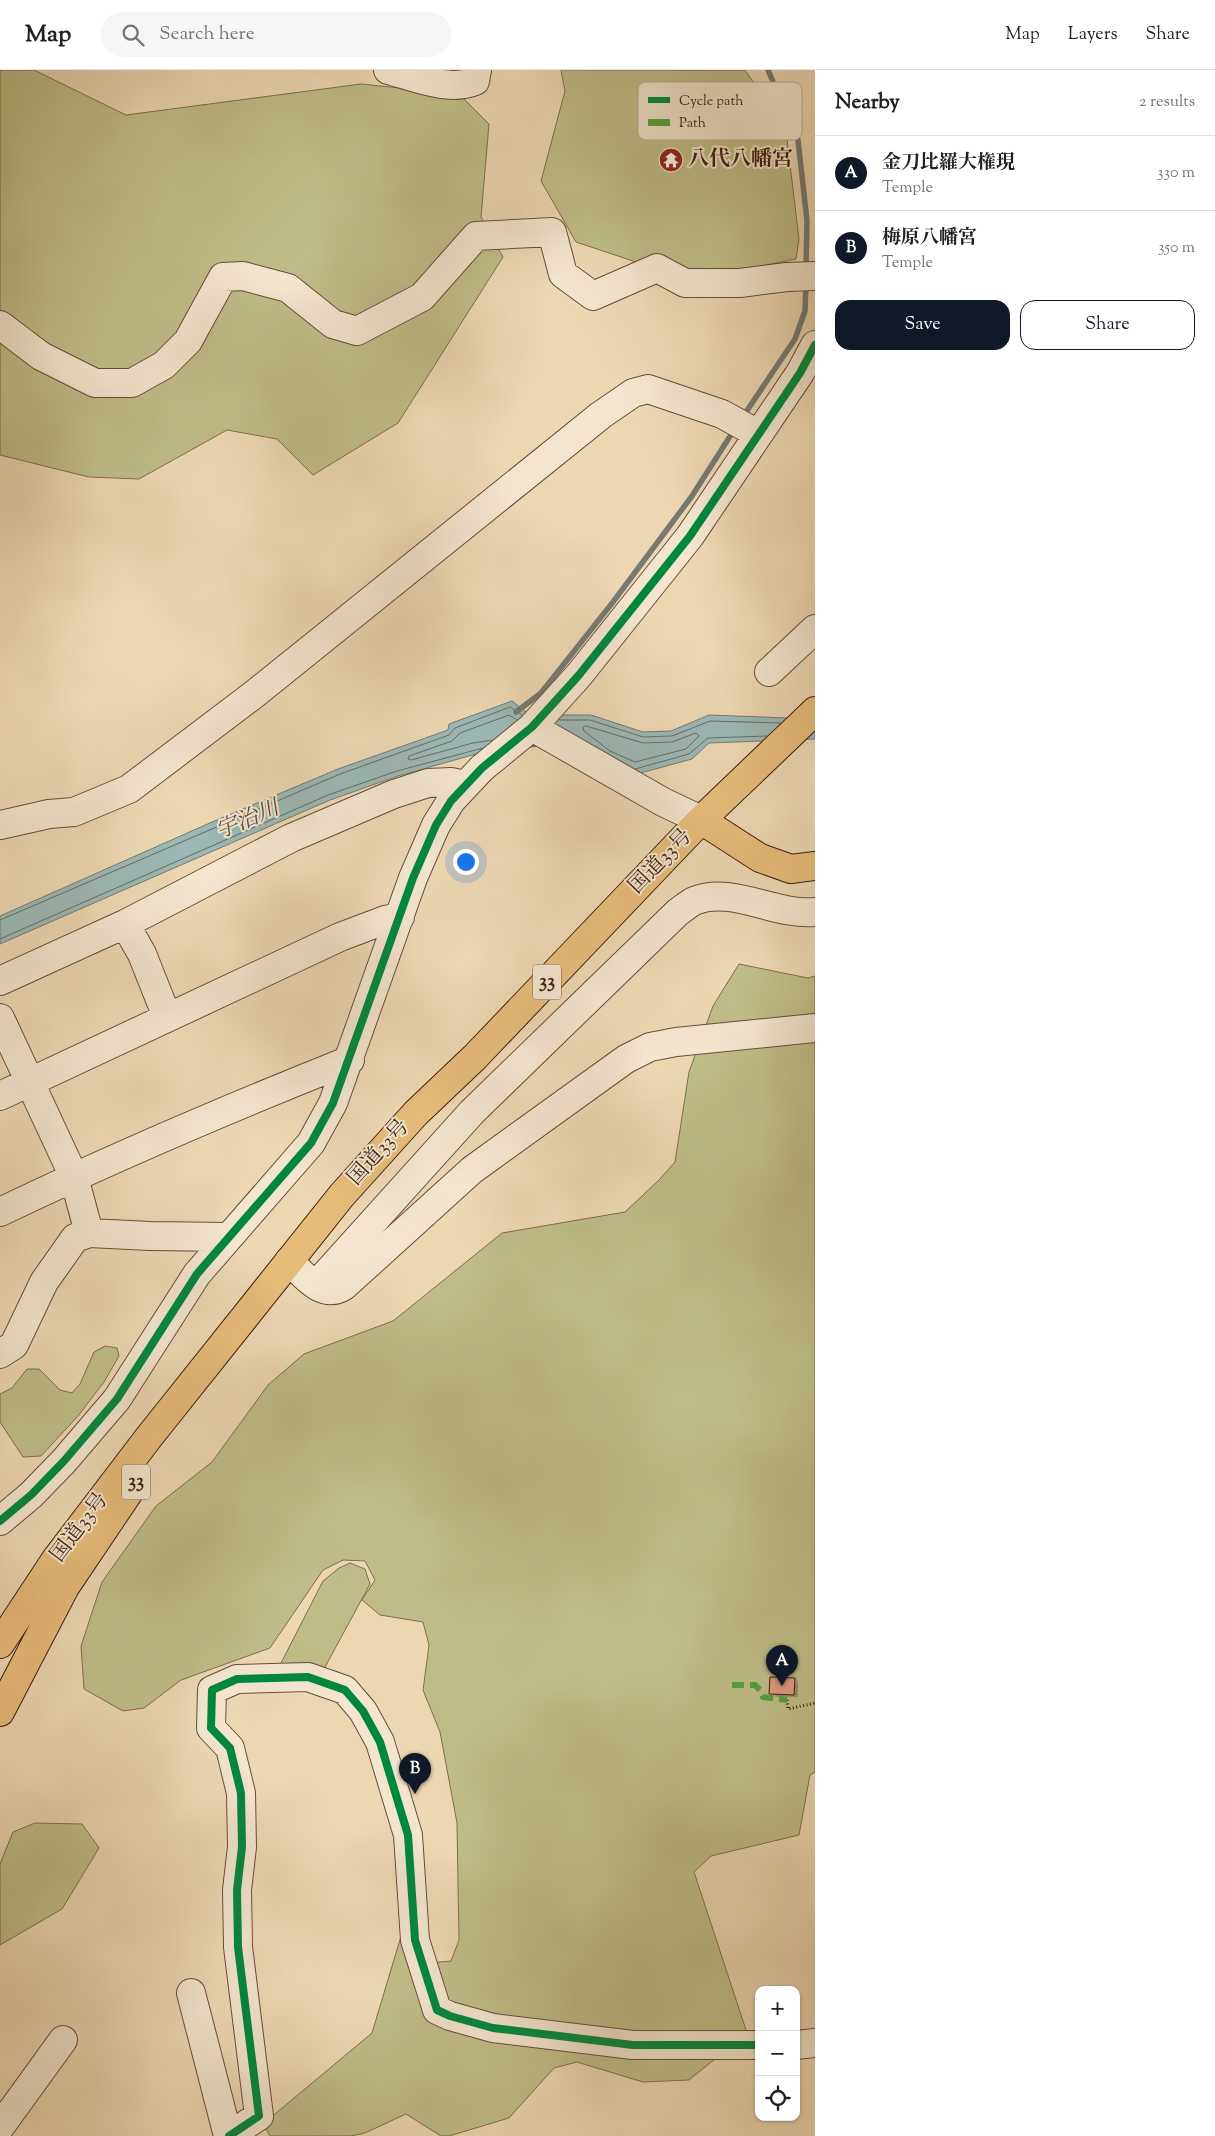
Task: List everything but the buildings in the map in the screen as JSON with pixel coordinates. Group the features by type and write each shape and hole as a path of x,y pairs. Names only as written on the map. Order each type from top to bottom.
{"highway":[{"name":"国道33号","path":"0,1644 56,1559 149,1437 342,1195 416,1113 475,1057 702,820 815,711"},
{"path":"702,820 760,858 791,869 815,866"},
{"name":"33","path":"0,1712 64,1587 289,1261"},
{"name":"33","path":"0,1624 56,1559"}],"street":[{"path":"388,70 448,85 465,85 474,81 477,70"},
{"path":"0,325 40,356 96,383 132,383 164,365 188,341 223,278 243,276 288,288 333,324 357,331 422,297 476,236 552,232 563,274 593,296 657,268 685,283 740,283 804,272"},
{"path":"0,1521 31,1494 64,1461 117,1399 197,1274 311,1143 334,1103 413,878 429,838 451,801 465,785 532,727 580,675 690,536 740,424 800,373 815,347"},
{"path":"0,825 49,814 74,812 129,789 252,696 594,421 633,393 648,390 740,424"},
{"path":"769,672 815,629"},
{"path":"532,727 663,802 702,820"},
{"path":"0,981 125,924 291,838 394,794 428,783 450,782 465,785"},
{"path":"316,1285 472,1112 678,912 694,901 714,896 732,897 798,913 815,912"},
{"path":"0,1096 340,937 385,920 400,917"},
{"path":"125,924 142,954 167,1017"},
{"path":"0,1018 74,1176 89,1233"},
{"path":"289,1261 316,1285 324,1290 336,1292 472,1170 626,1059 650,1047 676,1042 815,1028"},
{"path":"0,1212 74,1176 298,1080 350,1060"},
{"path":"0,1354 14,1345 44,1282 75,1238 89,1233 150,1236 229,1236"},
{"path":"192,1993 229,2136 259,2116 238,1947 237,1890 242,1847 242,1793 230,1748 211,1728 212,1690 237,1679 308,1677 345,1690 364,1712 380,1742 408,1835 415,1940 437,2010 450,2016 493,2028 633,2045 755,2045"},
{"path":"0,2127 63,2040"},
{"path":"800,2045 815,2043"}],"path":[{"path":"787,1700 788,1709 815,1703"}],"shaded area":[{"path":"0,70 34,70 126,115 361,84 459,94 489,124 481,217 503,257 398,423 313,475 277,439 227,430 139,479 89,477 0,455"},
{"path":"561,70 745,70 753,82 638,82 638,140 787,140 799,239 796,259 683,282 666,256 636,262 576,242 541,181 565,91"},
{"path":"739,964 808,978 815,976 815,1772 810,1775 799,1835 711,1856 694,1872 747,2033 689,2080 643,2082 577,2062 554,2068 509,2118 449,2136 441,2136 406,2114 365,2133 351,2136 270,2136 263,2124 372,2033 405,1923 429,1963 451,1961 459,1940 457,1823 440,1732 423,1690 429,1645 423,1622 380,1615 362,1600 375,1580 365,1561 343,1560 323,1570 270,1648 181,1680 144,1708 123,1711 84,1689 81,1646 102,1582 156,1506 212,1462 268,1385 304,1354 393,1321 502,1233 625,1212 659,1180 675,1162 689,1072 713,1006"},
{"path":"105,1346 117,1348 119,1356 104,1382 78,1416 41,1456 23,1457 0,1422 0,1394 12,1388 27,1369 39,1369 60,1390 72,1393 80,1384 94,1352"},
{"path":"350,1563 365,1569 370,1584 324,1669 280,1665 323,1581 339,1568"},
{"path":"35,1823 82,1824 99,1848 62,1909 0,1945 0,1864 13,1832"}],"water":[{"name":"宇治川","path":"512,701 530,715 591,715 643,732 671,731 709,715 815,719 815,739 709,743 692,759 633,775 580,741 476,754 398,776 330,800 0,944 0,916 212,822 338,769 448,730 449,724"}],"waterway":[{"path":"768,70 773,82"},
{"path":"798,140 807,221 806,268"},
{"path":"742,418 795,339 805,311 806,283"},
{"path":"516,712 541,693 613,602 692,496 734,430"}],"marked path":[{"path":"732,1685 755,1685 761,1691 763,1697 787,1700"}],"cycle path":[{"path":"0,1521 31,1495 64,1461 117,1399 197,1274 311,1143 333,1103 413,878 436,825 451,801 482,768 532,727 579,675 690,536 800,373 815,345"},
{"path":"229,2136 259,2116 238,1947 237,1890 242,1847 241,1793 230,1748 211,1728 212,1690 237,1679 308,1677 345,1690 363,1711 380,1742 408,1835 415,1940 437,2010 450,2016 493,2028 633,2045 755,2045"}],"place":[{"name":"八代八幡宮","path":"671,160"},
{"name":"金刀比羅大権現","path":"782,1686"},
{"name":"梅原八幡宮","path":"415,1794"}]}
